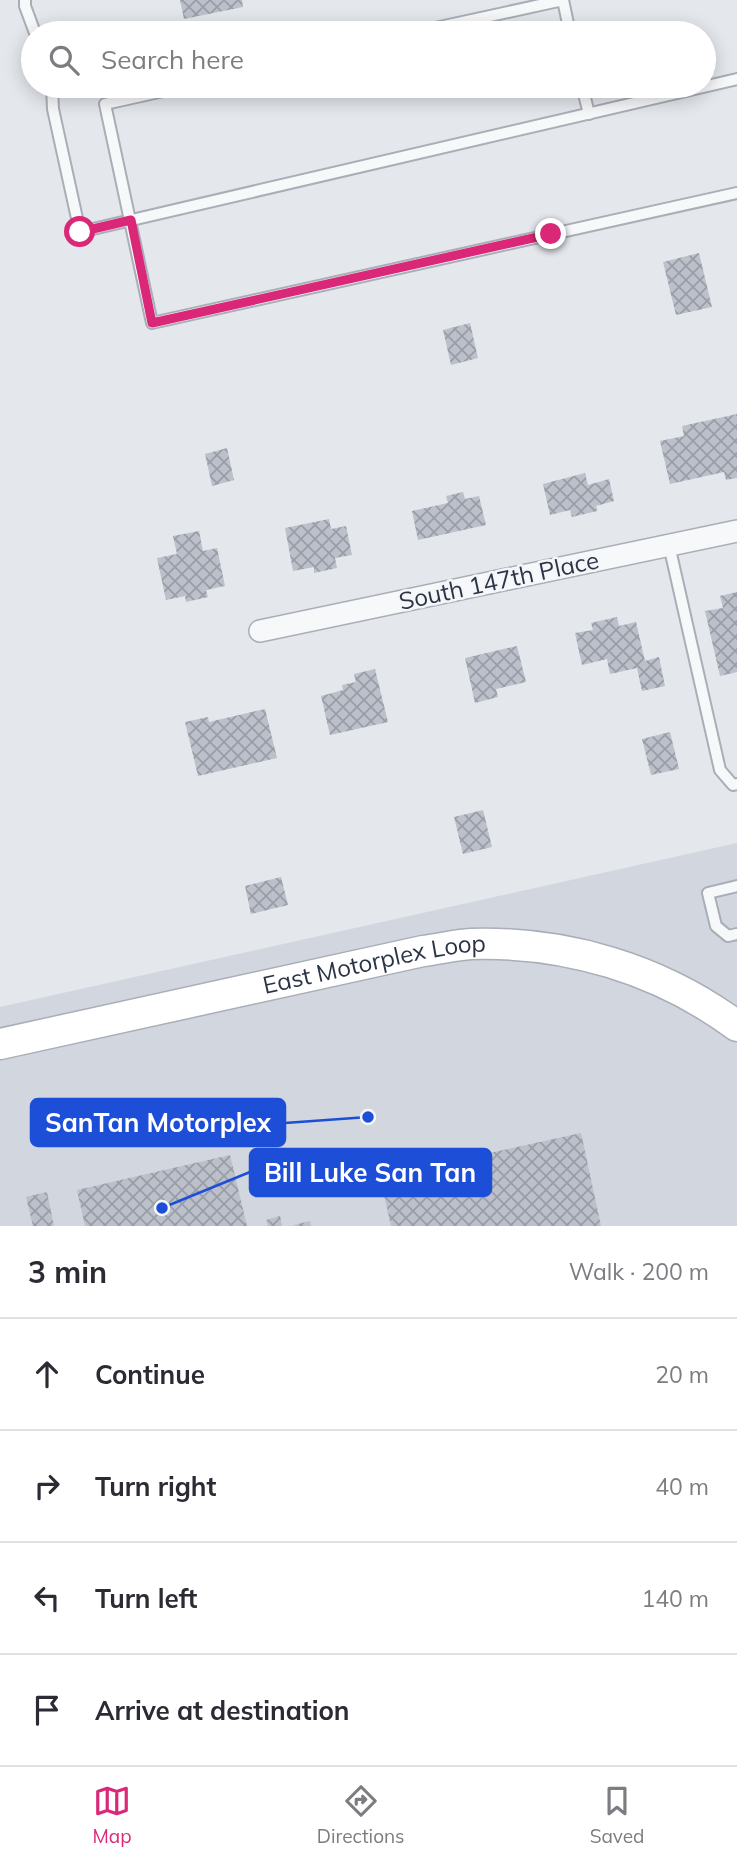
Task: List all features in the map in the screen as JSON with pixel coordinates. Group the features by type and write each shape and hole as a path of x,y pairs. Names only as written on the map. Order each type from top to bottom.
{"street":[{"name":"South 147th Place","path":"260,631 737,531"},
{"name":"East Motorplex Loop","path":"0,1044 423,951 469,944 564,950 613,961 655,978 721,1014 737,1026"}],"lane":[{"path":"25,0 31,21"},
{"path":"467,21 563,0 567,21"},
{"path":"716,84 737,79"},
{"path":"53,98 80,232 657,98"},
{"path":"132,98 105,104 152,323 737,193"},
{"path":"585,98 589,114"},
{"path":"669,545 720,770 733,785 737,784"},
{"path":"737,886 708,893 716,926 728,936 737,934"}],"shaded area":[{"path":"737,843 737,1226 0,1226 0,1007"}],"building":[{"path":"180,0 242,0 243,7 184,19"},
{"path":"699,253 712,307 676,315 663,262"},
{"path":"470,323 478,358 451,365 443,330"},
{"path":"737,414 737,478 726,480 724,472 670,484 660,441 684,436 682,426"},
{"path":"227,448 234,480 212,486 205,454"},
{"path":"585,473 588,485 609,479 614,501 596,506 597,511 572,517 570,510 550,515 543,484"},
{"path":"463,492 465,499 479,496 486,525 418,540 412,511 448,503 446,496"},
{"path":"329,519 331,529 346,526 352,555 335,558 337,568 314,573 314,567 293,571 285,528"},
{"path":"199,531 203,551 217,548 225,586 206,590 208,597 186,602 185,596 166,600 157,558 177,554 173,536"},
{"path":"737,592 737,672 720,676 705,611 723,608 720,596"},
{"path":"617,617 619,626 636,622 645,661 659,657 665,686 642,691 637,668 610,674 607,659 582,665 575,633 593,630 591,623"},
{"path":"517,646 526,682 496,689 498,697 475,703 465,658"},
{"path":"375,669 388,722 330,735 321,696 343,690 342,685 356,682 354,674"},
{"path":"265,709 277,758 198,776 185,722 208,717 209,722"},
{"path":"670,732 679,769 651,775 642,739"},
{"path":"483,810 492,847 463,854 454,817"},
{"path":"281,877 288,905 251,914 245,886"},
{"path":"581,1133 601,1226 391,1226 380,1177"},
{"path":"230,1155 247,1226 85,1226 77,1190"},
{"path":"47,1192 54,1226 33,1226 26,1197"},
{"path":"280,1216 282,1226 268,1226 266,1220"},
{"path":"310,1221 311,1226 294,1226 294,1225"}],"place":[{"name":"SanTan Motorplex","path":"368,1117"},
{"name":"Bill Luke San Tan","path":"162,1208"}],"route":[{"path":"80,232 131,220 152,323 551,234"}]}
